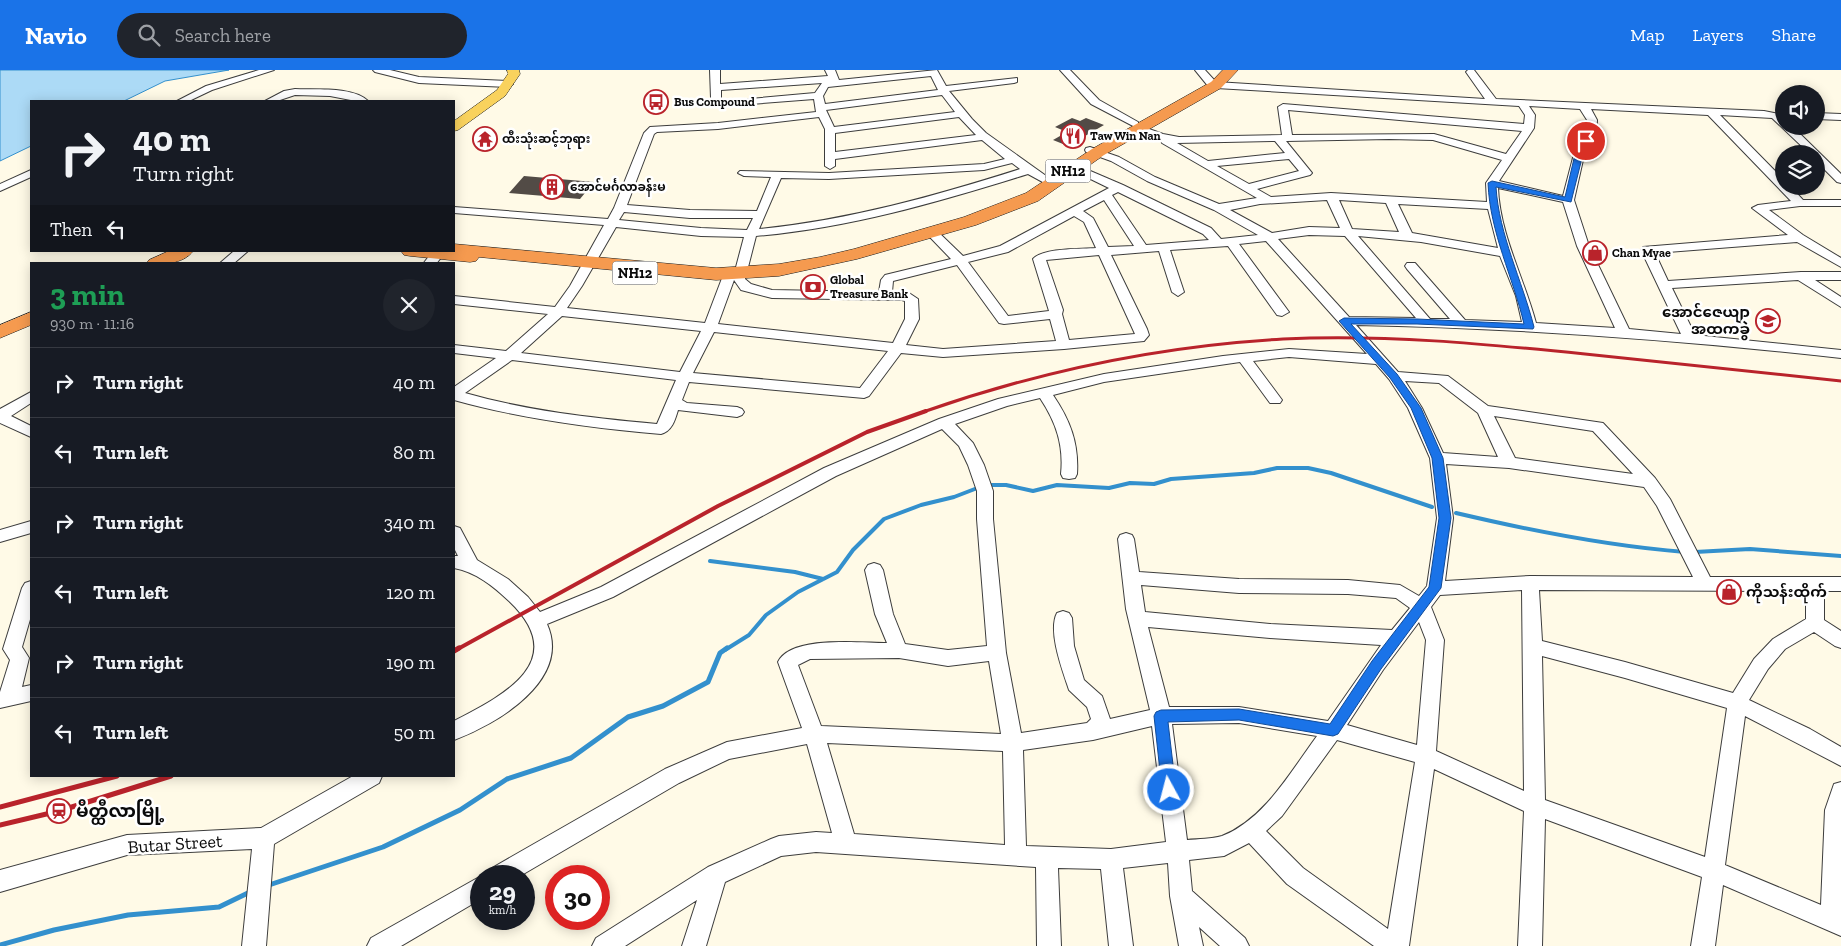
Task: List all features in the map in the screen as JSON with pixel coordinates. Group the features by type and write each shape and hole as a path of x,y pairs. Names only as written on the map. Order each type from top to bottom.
{"highway":[{"name":"NH12","path":"908,238 928,228 998,205 1022,194 1040,178 1094,151 1136,126 1215,84 1231,70"},
{"name":"NH12","path":"418,252 587,266 684,278 816,269 857,254 1010,206 1032,197 1040,178 1074,167 1094,151"},
{"path":"159,262 182,252"},
{"path":"177,262 199,252"},
{"path":"0,332 30,318"},
{"path":"0,338 30,325"}],"main road":[{"path":"455,126 502,93 514,74 514,70"}],"street":[{"path":"184,100 209,88 270,70"},
{"path":"378,70 419,80 508,84"},
{"path":"718,126 715,70 721,70"},
{"path":"1065,70 1095,102 1136,126 1161,137 1268,200"},
{"path":"1200,70 1215,84 1775,116"},
{"path":"716,88 832,77 933,71 943,90 983,137 1040,178"},
{"path":"1471,72 1492,101"},
{"path":"829,176 831,156 830,131 821,111 818,96 824,85 832,77"},
{"path":"455,394 509,356 558,312 613,222 649,132 654,129 718,126 1014,80"},
{"path":"272,100 287,93 295,92 343,94 361,100"},
{"path":"717,105 818,96"},
{"path":"1521,102 1530,115 1528,128 1492,183 1493,206 1530,327"},
{"path":"1583,105 1592,120 1591,137 1580,150 1568,200 1583,246 1624,333"},
{"path":"1247,188 1306,173 1292,156 1283,138 1283,107 1528,128"},
{"path":"1711,112 1800,203"},
{"path":"830,131 962,114"},
{"path":"1825,116 1841,117"},
{"path":"1427,120 1434,137"},
{"path":"1796,135 1806,145"},
{"path":"1161,137 1202,141 1389,136 1434,137 1507,158"},
{"path":"831,156 983,137"},
{"path":"604,946 716,876 779,846 816,842 845,843 1047,858 1111,859 1224,846 1251,830 1275,809 1333,730 1376,665 1434,588 1445,518 1438,458 1416,408 1394,376 1268,235 1218,208 1151,179 1115,159 1094,151"},
{"path":"1207,164 1233,160 1292,156"},
{"path":"744,173 829,176 984,167 1013,160"},
{"path":"1825,163 1841,180"},
{"path":"1074,167 1119,187 1206,231 1217,242"},
{"path":"0,188 30,173"},
{"path":"455,395 484,405 535,414 604,424 661,428 666,423 684,378 734,276 751,233 778,175"},
{"path":"455,210 613,222 692,231 751,233 802,228 1040,178"},
{"path":"1492,183 1568,200"},
{"path":"1031,249 1076,212 1119,187"},
{"path":"1106,194 1142,248"},
{"path":"1218,208 1268,200 1331,196 1493,206"},
{"path":"1331,196 1348,232 1426,322"},
{"path":"1390,199 1407,236"},
{"path":"1841,203 1800,203 1758,208 1800,238 1841,263"},
{"path":"620,208 690,214 761,215"},
{"path":"455,300 943,353 1139,338 1142,335 1140,328 1104,251 1088,220 1076,212"},
{"path":"885,296 887,280 889,278 1004,249 1104,251 1231,242 1310,230 1407,236 1506,253"},
{"path":"931,232 961,261 1004,320 1055,314"},
{"path":"1689,338 1647,250 1800,238"},
{"path":"1231,242 1282,312"},
{"path":"1162,246 1178,292"},
{"path":"1031,249 1039,259 1056,310 1055,314 1064,345"},
{"path":"228,262 241,252"},
{"path":"1411,266 1461,324"},
{"path":"455,349 684,378 864,393 897,348 912,319 912,299 904,296 772,294 746,287 734,276"},
{"path":"1664,285 1801,276 1841,276"},
{"path":"1801,276 1841,303"},
{"path":"1344,321 1426,322 1624,333 1841,354"},
{"path":"536,621 607,592 830,472 944,422 1003,402 1104,378 1244,358 1289,354 1380,361"},
{"path":"1244,358 1276,400"},
{"path":"1394,376 1443,379 1484,410 1509,463"},
{"path":"1044,392 1062,420 1069,439 1071,457 1068,474"},
{"path":"0,416 30,398"},
{"path":"674,402 684,407 737,412"},
{"path":"1484,410 1598,427 1649,482 1664,504 1705,584"},
{"path":"0,416 30,431"},
{"path":"944,422 965,443 976,465 985,491 985,519 997,653 1013,743 1016,856"},
{"path":"1438,458 1509,463 1649,482"},
{"path":"0,536 30,527"},
{"path":"455,538 463,563 498,583 530,610 541,631 542,658 528,684 519,694 455,729"},
{"path":"1126,539 1138,619 1161,716 1178,852 1181,896 1191,946"},
{"path":"874,570 884,614 899,650"},
{"path":"1131,578 1239,586 1348,586 1400,592 1422,606 1435,640 1426,756 1397,946"},
{"path":"1434,588 1530,583 1841,584"},
{"path":"1530,583 1533,646 1535,806 1530,946"},
{"path":"1815,584 1815,623"},
{"path":"30,592 4,699 30,693"},
{"path":"1063,618 1065,646 1076,684 1095,702 1101,720 1093,731"},
{"path":"1138,619 1270,631 1397,638"},
{"path":"1815,623 1841,641"},
{"path":"1703,946 1712,870 1737,703 1761,664 1779,644 1815,623"},
{"path":"1533,646 1625,670 1737,703 1803,735 1841,758"},
{"path":"845,843 835,795 815,734 787,662 808,651 899,650 948,658 997,653"},
{"path":"519,865 672,776 727,751 815,734 1013,743 1093,731 1161,716 1239,715 1333,730 1426,756 1535,806 1712,870 1837,923 1835,810 1841,791"},
{"path":"254,946 264,838 370,777"},
{"path":"1251,830 1295,876 1393,946"},
{"name":"Butar Street","path":"0,881 127,845 264,838"},
{"path":"1047,858 1049,946"},
{"path":"1111,859 1121,946"},
{"path":"694,946 716,876"},
{"path":"379,946 470,893"},
{"path":"1181,896 1237,946"}],"water":[{"path":"0,70 229,70 165,81 126,100 30,100 30,146 0,161"}],"building":[{"name":"Taw Win Nan","path":"1072,118 1080,121 1086,118 1104,125 1068,146 1053,140 1067,132 1055,127"},
{"name":"အောင်မင်္ဂလာခန်းမ","path":"524,176 594,182 580,199 509,193"},
{"name":"Global Treasure Bank","path":"805,280 822,280 822,289 804,289"}],"waterway":[{"path":"987,485 1006,485 1033,491 1057,485 1109,488 1130,483 1154,484 1171,479 1254,473 1277,468 1308,468 1331,473 1432,507"},
{"path":"725,650 749,635 766,615 798,592 837,572 853,550 884,519 921,505 954,497 980,487"},
{"path":"1456,513 1570,537 1627,546 1685,552"},
{"path":"1695,552 1750,549 1841,556"},
{"path":"710,561 795,572 823,579"},
{"path":"266,886 383,847 460,810 507,779 571,758 628,717 663,706 708,682 720,653 727,648"},
{"path":"0,945 54,930 128,915 219,907 250,892"}],"railway":[{"path":"923,412 1011,384 1100,363 1190,348 1236,342 1283,339 1397,339 1472,344 1841,381"},
{"path":"456,650 718,506 867,432 926,411"},
{"path":"455,650 459,648"},
{"path":"0,807 113,777"},
{"path":"0,825 59,811 168,777"}],"place":[{"name":"Bus Compound","path":"656,102"},
{"name":"Taw Win Nan","path":"1073,136"},
{"name":"ထီးသုံးဆင့်ဘုရား","path":"485,139"},
{"name":"အောင်မင်္ဂလာခန်းမ","path":"552,187"},
{"name":"Chan Myae","path":"1595,253"},
{"name":"Global Treasure Bank","path":"813,287"},
{"name":"အောင်ဇေယျာ အထကခွဲ","path":"1768,321"},
{"name":"ကိုသန်းထိုက်","path":"1729,592"},
{"name":"မိတ္ထီလာမြို့","path":"59,811"}],"route":[{"path":"1169,790 1161,716 1239,715 1333,730 1376,665 1434,588 1445,518 1438,458 1416,408 1394,376 1344,321 1417,321 1530,327 1493,206 1492,183 1568,200 1580,150 1586,141"}]}
